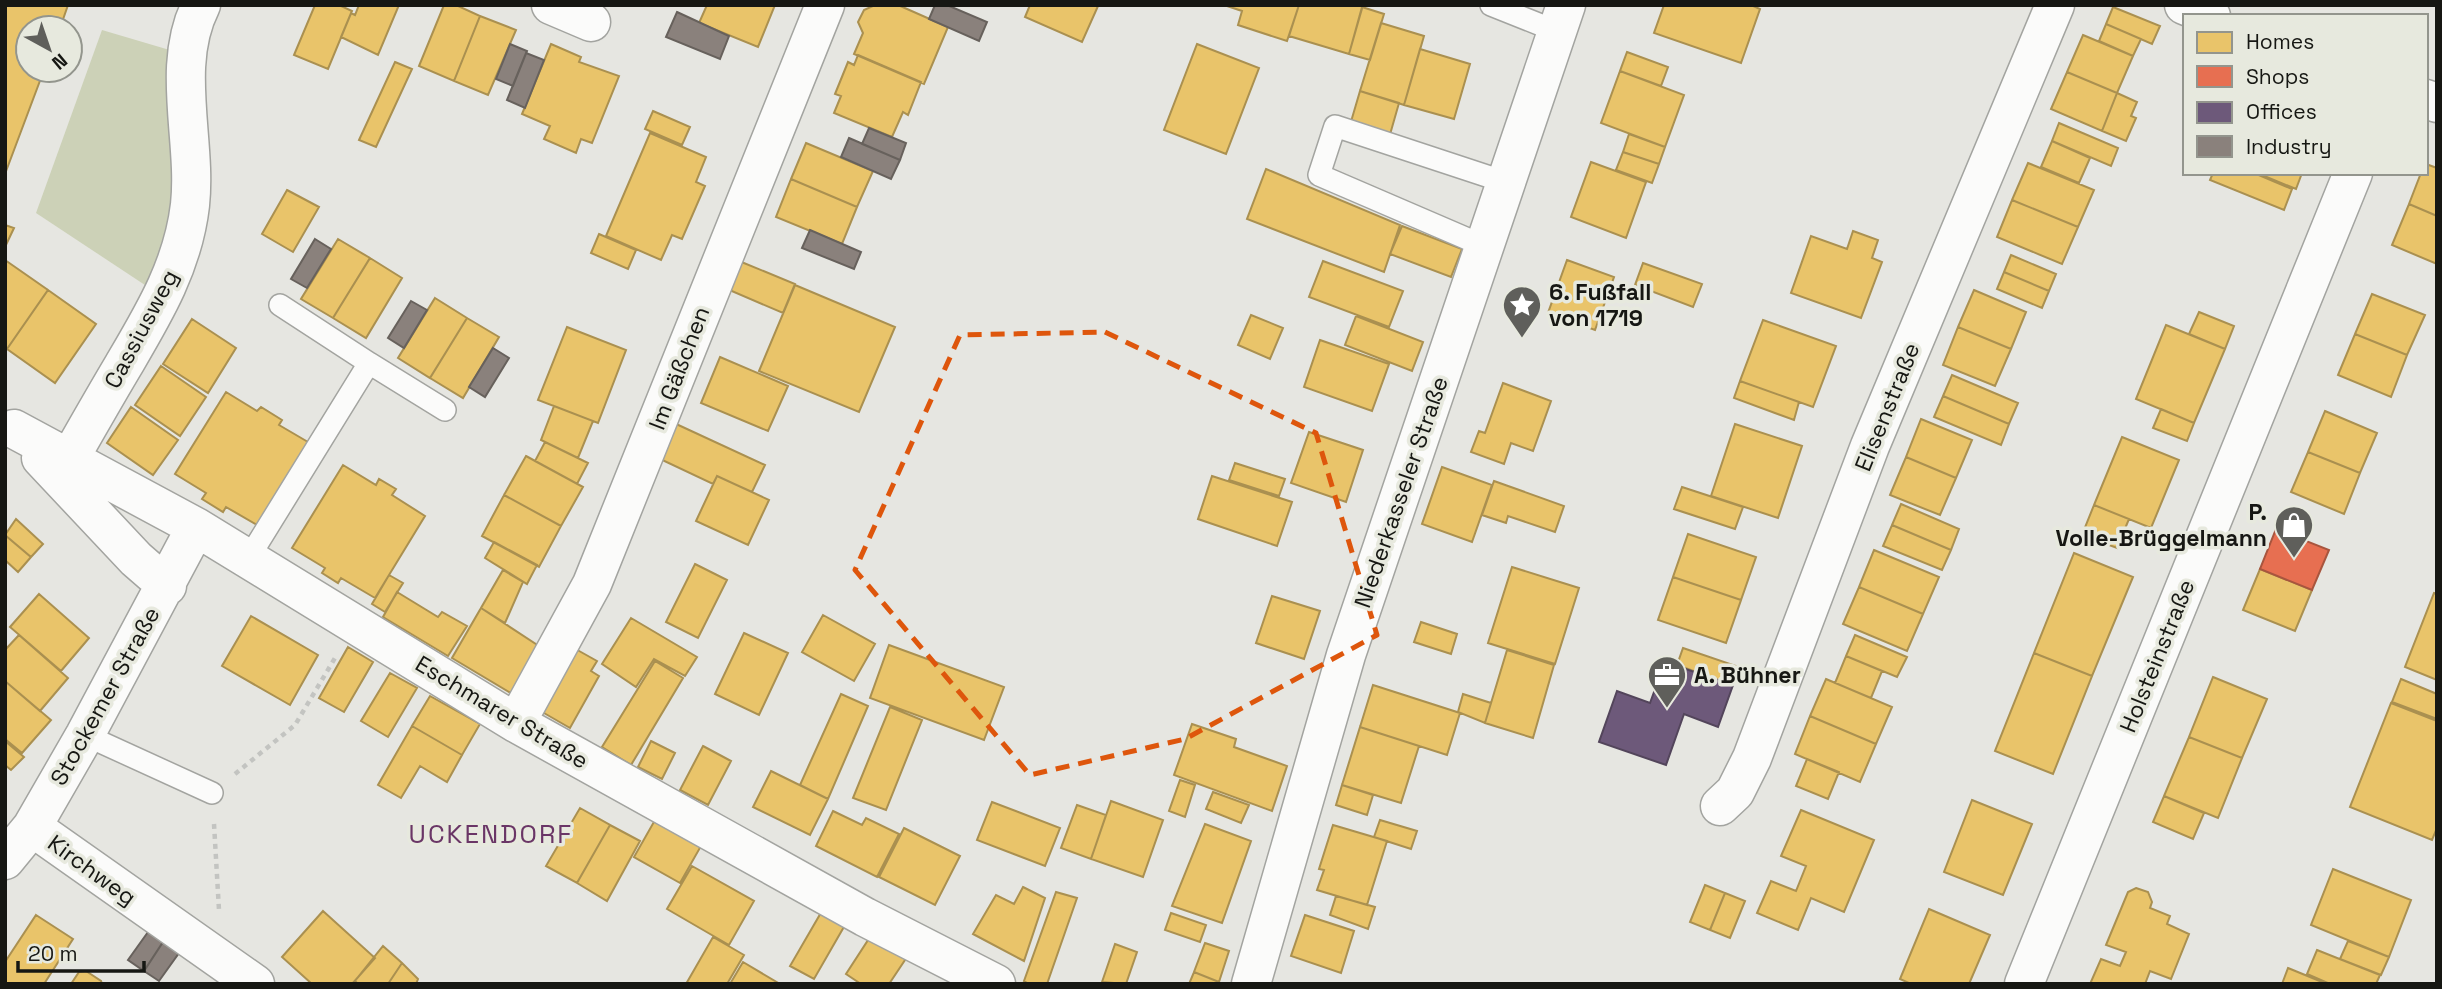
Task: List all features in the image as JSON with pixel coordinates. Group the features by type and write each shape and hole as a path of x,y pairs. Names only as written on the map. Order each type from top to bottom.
{"street":[{"name":"Cassiusweg","path":"64,467 170,283 190,206 186,64 195,17 201,5"},
{"path":"551,5 591,22"},
{"name":"Im Gäßchen","path":"516,723 592,584 825,5"},
{"name":"Elisenstraße","path":"1720,806 1735,792 1752,758 1870,446 2055,5"},
{"path":"2184,5 2206,14"},
{"name":"Niederkasseler Straße","path":"1251,984 1346,655 1561,18"},
{"name":"Holsteinstraße","path":"2024,984 2352,175"},
{"name":"Eschmarer Straße","path":"10,425 64,467 196,527 516,723 865,917 996,984"},
{"name":"Eschmarer Straße","path":"64,467 136,559 167,586"},
{"name":"Stockemer Straße","path":"5,860 32,827 85,735 131,647 167,586 196,527"},
{"name":"Kirchweg","path":"32,827 227,970"}],"lane":[{"path":"1491,5 1561,18"},
{"path":"1484,246 1319,175 1335,126 1505,183"},
{"path":"280,305 445,410"},
{"path":"248,559 369,363"},
{"path":"85,735 212,793"}],"path":[{"path":"227,970 216,923 219,908 212,793 295,725 355,624"}],"highlighted area":[{"path":"1105,332 1316,433 1377,635 1185,739 1030,775 855,570 960,335"}],"green space":[{"path":"102,30 173,51 176,209 151,289 36,213"}],"building: Homes":[{"path":"5,5 68,5 65,14 14,14 14,84 39,84 5,174"},
{"path":"315,5 339,5 352,11 328,69 294,55"},
{"path":"359,5 399,5 378,55 341,37 351,13 355,15"},
{"path":"444,5 456,5 480,16 454,81 419,66"},
{"path":"707,5 775,5 758,47 699,23"},
{"path":"875,5 898,5 948,27 924,84 854,54 863,33 858,22 864,10"},
{"path":"1030,5 1098,6 1082,42 1025,17"},
{"path":"1224,5 1299,5 1287,41 1238,25 1242,11"},
{"path":"1299,5 1363,5 1349,54 1289,36"},
{"path":"1664,5 1751,5 1760,9 1741,63 1654,33"},
{"path":"1362,7 1384,14 1370,60 1349,54"},
{"path":"2113,7 2160,26 2152,44 2106,24"},
{"path":"480,16 516,30 488,95 454,81"},
{"path":"1381,23 1424,36 1404,105 1360,91"},
{"path":"2106,24 2141,39 2133,56 2099,41"},
{"path":"2083,35 2133,56 2117,93 2067,72"},
{"path":"551,44 581,57 579,62 619,76 592,143 581,139 576,153 544,139 550,126 522,114"},
{"path":"1197,44 1259,68 1226,154 1164,130"},
{"path":"1420,49 1470,64 1454,119 1404,105"},
{"path":"1627,52 1668,67 1661,86 1620,71"},
{"path":"858,55 921,82 908,115 903,112 892,137 834,113 841,96 835,94 848,62 854,65"},
{"path":"395,62 412,69 376,147 359,140"},
{"path":"1620,71 1684,95 1665,147 1601,123"},
{"path":"2067,72 2117,93 2102,131 2051,109"},
{"path":"1360,91 1399,103 1389,138 1350,125"},
{"path":"2117,93 2137,102 2131,116 2136,118 2126,141 2102,131"},
{"path":"653,111 690,127 682,145 645,129"},
{"path":"2059,123 2118,148 2111,166 2052,141"},
{"path":"650,133 706,157 696,182 705,186 682,239 672,235 661,260 606,236"},
{"path":"1629,134 1665,147 1659,164 1623,152"},
{"path":"2052,141 2090,158 2079,183 2041,167"},
{"path":"806,143 873,171 857,207 791,179"},
{"path":"1623,152 1659,164 1652,183 1616,170"},
{"path":"1591,162 1646,182 1626,238 1571,217"},
{"path":"2028,163 2094,190 2078,227 2012,200"},
{"path":"2428,165 2437,168 2437,216 2409,204 2420,175 2428,175"},
{"path":"1266,169 1400,225 1384,272 1247,219"},
{"path":"2212,175 2259,175 2292,189 2284,210 2210,180"},
{"path":"2262,175 2301,175 2296,189"},
{"path":"791,179 857,207 842,244 776,217"},
{"path":"287,190 319,207 293,252 262,234"},
{"path":"2012,200 2078,227 2062,264 1997,237"},
{"path":"2409,204 2437,216 2437,264 2392,245"},
{"path":"5,225 14,228 5,247"},
{"path":"1402,226 1462,249 1451,277 1390,254"},
{"path":"1853,231 1878,240 1872,258 1882,262 1861,318 1791,293 1811,236 1847,249"},
{"path":"599,234 636,250 628,269 591,253"},
{"path":"338,239 370,258 333,318 301,299"},
{"path":"2011,255 2056,274 2049,291 2004,272"},
{"path":"370,258 402,278 366,338 333,318"},
{"path":"5,260 48,290 7,349 5,348"},
{"path":"1567,260 1614,277 1595,330 1548,313"},
{"path":"739,261 795,284 783,313 727,289"},
{"path":"1323,261 1403,291 1389,327 1309,297"},
{"path":"1643,263 1702,284 1693,307 1635,285"},
{"path":"2004,272 2049,291 2042,308 1997,289"},
{"path":"795,285 895,327 859,412 759,371"},
{"path":"48,290 96,324 55,383 7,349"},
{"path":"1974,290 2026,312 2011,349 1958,327"},
{"path":"2372,294 2425,315 2407,355 2355,334"},
{"path":"435,298 467,318 430,378 398,358"},
{"path":"2199,312 2234,326 2225,349 2189,334"},
{"path":"1251,315 1283,328 1270,359 1238,345"},
{"path":"1356,316 1423,342 1412,371 1345,345"},
{"path":"467,318 499,337 463,398 430,378"},
{"path":"192,319 236,348 208,393 163,364"},
{"path":"1763,320 1836,346 1813,407 1740,381"},
{"path":"2166,325 2225,349 2194,423 2136,399"},
{"path":"567,327 626,350 598,423 538,400"},
{"path":"1958,327 2011,349 1995,386 1943,365"},
{"path":"2355,334 2407,355 2391,397 2338,375"},
{"path":"1320,340 1389,364 1372,411 1304,387"},
{"path":"720,357 788,386 768,431 701,403"},
{"path":"161,366 206,397 180,436 135,405"},
{"path":"1952,375 2018,403 2009,424 1943,396"},
{"path":"1740,381 1799,402 1794,420 1734,398"},
{"path":"1503,383 1551,401 1533,451 1511,443 1504,464 1471,452 1479,431 1485,433"},
{"path":"226,392 257,411 261,407 282,420 279,425 308,442 257,525 226,507 223,512 202,499 206,493 175,474"},
{"path":"1943,396 2009,424 2001,445 1934,417"},
{"path":"554,406 593,421 578,458 541,440"},
{"path":"131,407 178,440 153,475 107,443"},
{"path":"2161,409 2194,423 2187,441 2153,428"},
{"path":"2325,411 2377,433 2360,473 2308,452"},
{"path":"1921,419 1972,440 1956,478 1906,457"},
{"path":"674,423 765,465 752,492 717,476 713,484 658,458"},
{"path":"1735,424 1802,446 1778,518 1711,496"},
{"path":"1309,432 1363,450 1346,502 1291,483"},
{"path":"2122,437 2179,460 2151,528 2094,505"},
{"path":"545,442 588,463 577,484 535,461"},
{"path":"2308,452 2360,473 2344,514 2291,492"},
{"path":"526,456 583,487 561,526 504,495"},
{"path":"1906,457 1956,478 1940,515 1890,495"},
{"path":"1235,463 1285,479 1279,496 1229,480"},
{"path":"343,465 376,485 379,479 396,489 392,495 425,516 375,598 341,578 338,583 322,573 325,568 292,548"},
{"path":"1442,467 1492,485 1472,542 1422,524"},
{"path":"717,476 769,500 748,545 696,521"},
{"path":"1212,476 1292,502 1277,546 1198,519"},
{"path":"1494,481 1564,506 1555,532 1508,516 1506,523 1482,515"},
{"path":"1682,487 1743,507 1735,529 1674,509"},
{"path":"504,495 561,526 539,567 482,536"},
{"path":"1901,504 1959,529 1951,550 1892,525"},
{"path":"2094,505 2129,519 2117,548 2082,535"},
{"path":"16,519 43,544 31,557 5,535"},
{"path":"1892,525 1951,550 1942,570 1883,546"},
{"path":"1688,534 1756,557 1741,600 1673,577"},
{"path":"5,535 31,557 18,572 5,560"},
{"path":"494,542 537,565 527,584 485,558"},
{"path":"1874,550 1939,577 1923,614 1859,587"},
{"path":"2074,553 2133,577 2092,676 2034,653"},
{"path":"695,564 727,580 698,638 666,622"},
{"path":"1512,567 1579,588 1555,664 1488,643"},
{"path":"2260,569 2312,590 2295,631 2243,610"},
{"path":"503,570 523,582 505,623 481,608"},
{"path":"389,575 403,583 385,612 372,604"},
{"path":"1673,577 1741,600 1726,643 1658,620"},
{"path":"1859,587 1923,614 1907,651 1843,624"},
{"path":"397,592 438,617 442,612 467,626 448,656 383,617"},
{"path":"2434,593 2437,594 2437,680 2405,667"},
{"path":"39,594 89,638 61,671 10,627"},
{"path":"1272,596 1320,611 1304,659 1256,643"},
{"path":"481,608 545,650 519,698 452,658"},
{"path":"823,615 875,644 854,681 802,652"},
{"path":"251,616 318,655 290,705 222,666"},
{"path":"631,618 697,657 685,676 654,659 636,687 602,664"},
{"path":"1421,622 1457,634 1451,654 1414,642"},
{"path":"744,633 788,653 759,715 715,694"},
{"path":"19,635 68,678 40,711 5,681 5,650"},
{"path":"1855,635 1907,657 1897,677 1846,656"},
{"path":"889,645 1004,687 984,740 870,698"},
{"path":"348,647 373,662 344,712 319,698"},
{"path":"572,647 597,661 591,671 599,676 570,728 537,709"},
{"path":"1683,648 1739,667 1732,685 1677,665"},
{"path":"1507,650 1554,665 1533,738 1485,723"},
{"path":"2034,653 2092,676 2053,774 1995,751"},
{"path":"1846,656 1882,671 1871,698 1835,683"},
{"path":"655,661 683,678 631,765 602,747"},
{"path":"390,673 417,688 388,737 361,721"},
{"path":"2213,677 2267,699 2242,758 2189,737"},
{"path":"1826,679 1892,707 1876,744 1810,716"},
{"path":"2401,679 2437,694 2437,719 2392,702"},
{"path":"5,681 51,720 22,753 5,739"},
{"path":"1373,685 1460,713 1447,755 1360,727"},
{"path":"841,694 868,706 828,799 800,785"},
{"path":"1463,694 1491,703 1485,723 1458,712"},
{"path":"430,696 480,724 462,755 412,726"},
{"path":"2391,703 2437,721 2437,828 2432,840 2350,807"},
{"path":"890,707 922,720 886,810 853,798"},
{"path":"1810,716 1876,744 1860,782 1795,754"},
{"path":"1192,724 1236,739 1234,747 1287,766 1272,811 1174,775"},
{"path":"412,726 462,755 447,782 420,766 401,798 378,785"},
{"path":"1360,727 1419,746 1401,803 1342,785"},
{"path":"2189,737 2242,758 2218,818 2164,796"},
{"path":"5,741 24,757 11,770 5,765"},
{"path":"651,741 675,753 662,779 638,767"},
{"path":"703,746 731,761 708,805 680,790"},
{"path":"1807,759 1839,772 1828,799 1796,786"},
{"path":"771,771 828,799 810,835 753,807"},
{"path":"1180,780 1195,785 1185,817 1169,811"},
{"path":"1342,785 1373,795 1367,815 1336,805"},
{"path":"1213,792 1249,805 1241,823 1206,809"},
{"path":"2164,796 2204,813 2193,839 2153,822"},
{"path":"1972,800 2032,824 2003,895 1944,872"},
{"path":"1111,801 1163,820 1143,877 1091,859"},
{"path":"992,802 1060,828 1045,866 977,840"},
{"path":"1077,805 1106,815 1091,859 1061,848"},
{"path":"580,808 610,825 577,883 546,866"},
{"path":"1801,810 1874,840 1844,912 1811,898 1798,930 1757,913 1771,881 1796,891 1806,866 1781,856"},
{"path":"833,811 862,825 866,818 899,834 877,877 816,846"},
{"path":"655,820 701,846 680,883 634,857"},
{"path":"1380,820 1417,831 1411,849 1374,837"},
{"path":"1205,824 1251,841 1222,923 1172,906"},
{"path":"610,825 640,841 607,901 577,883"},
{"path":"1333,825 1387,841 1367,905 1317,890 1324,870 1319,869"},
{"path":"904,828 960,856 935,905 879,877"},
{"path":"692,866 754,901 729,945 667,909"},
{"path":"2333,869 2411,900 2389,957 2311,925"},
{"path":"1705,885 1725,893 1710,930 1690,922"},
{"path":"1023,887 1045,898 1024,961 973,934 996,895 1014,904"},
{"path":"2136,888 2148,892 2152,902 2150,908 2170,916 2167,924 2189,934 2171,979 2150,971 2145,984 2090,984 2101,959 2120,966 2126,952 2106,945 2128,892"},
{"path":"1056,892 1077,898 1047,984 1029,984 1024,981"},
{"path":"1725,893 1745,901 1730,938 1710,930"},
{"path":"1336,896 1375,907 1368,929 1330,915"},
{"path":"1929,909 1990,935 1969,984 1911,984 1900,979"},
{"path":"323,911 375,958 352,984 312,984 282,957"},
{"path":"822,911 845,925 814,979 790,966"},
{"path":"1171,913 1206,925 1200,942 1165,930"},
{"path":"36,915 73,939 44,984 5,984 5,962"},
{"path":"1305,915 1354,931 1341,973 1291,956"},
{"path":"872,934 907,957 889,984 861,984 846,974"},
{"path":"713,937 744,955 727,984 686,984"},
{"path":"2348,941 2389,957 2381,975 2340,959"},
{"path":"1205,943 1229,951 1219,982 1194,972"},
{"path":"1115,944 1137,952 1126,984 1102,982"},
{"path":"383,946 402,963 388,984 358,984 355,981"},
{"path":"2317,950 2380,975 2376,984 2330,984 2307,974"},
{"path":"743,962 780,984 730,984"},
{"path":"402,963 418,979 416,984 388,984"},
{"path":"2288,968 2327,984 2282,984"},
{"path":"86,971 102,984 71,984 79,972"},
{"path":"1194,972 1219,982 1219,984 1189,984"}],"building: Shops":[{"name":"P. Volle-Brüggelmann","path":"2276,529 2329,550 2312,590 2260,569"}],"building: Offices":[{"name":"A. Bühner","path":"1665,662 1733,685 1718,727 1684,714 1666,765 1599,742 1617,691 1650,703"}],"building: Industry":[{"path":"935,5 947,5 987,22 979,41 929,19"},
{"path":"677,12 729,36 720,59 666,37"},
{"path":"510,44 527,51 513,86 496,79"},
{"path":"526,53 544,60 525,108 507,100"},
{"path":"869,128 906,143 900,160 862,144"},
{"path":"849,138 900,160 891,179 841,157"},
{"path":"810,230 861,252 854,269 802,248"},
{"path":"315,239 331,249 307,288 291,279"},
{"path":"411,301 427,310 404,348 388,338"},
{"path":"493,348 509,358 485,397 469,387"},
{"path":"148,932 163,942 144,971 128,960"},
{"path":"163,942 179,953 159,981 144,971"}],"place":[{"name":"6. Fußfall von 1719","path":"1522,339"},
{"name":"P. Volle-Brüggelmann","path":"2294,559"},
{"name":"A. Bühner","path":"1667,709"}],"district":[{"name":"UCKENDORF","path":"491,834"}]}
